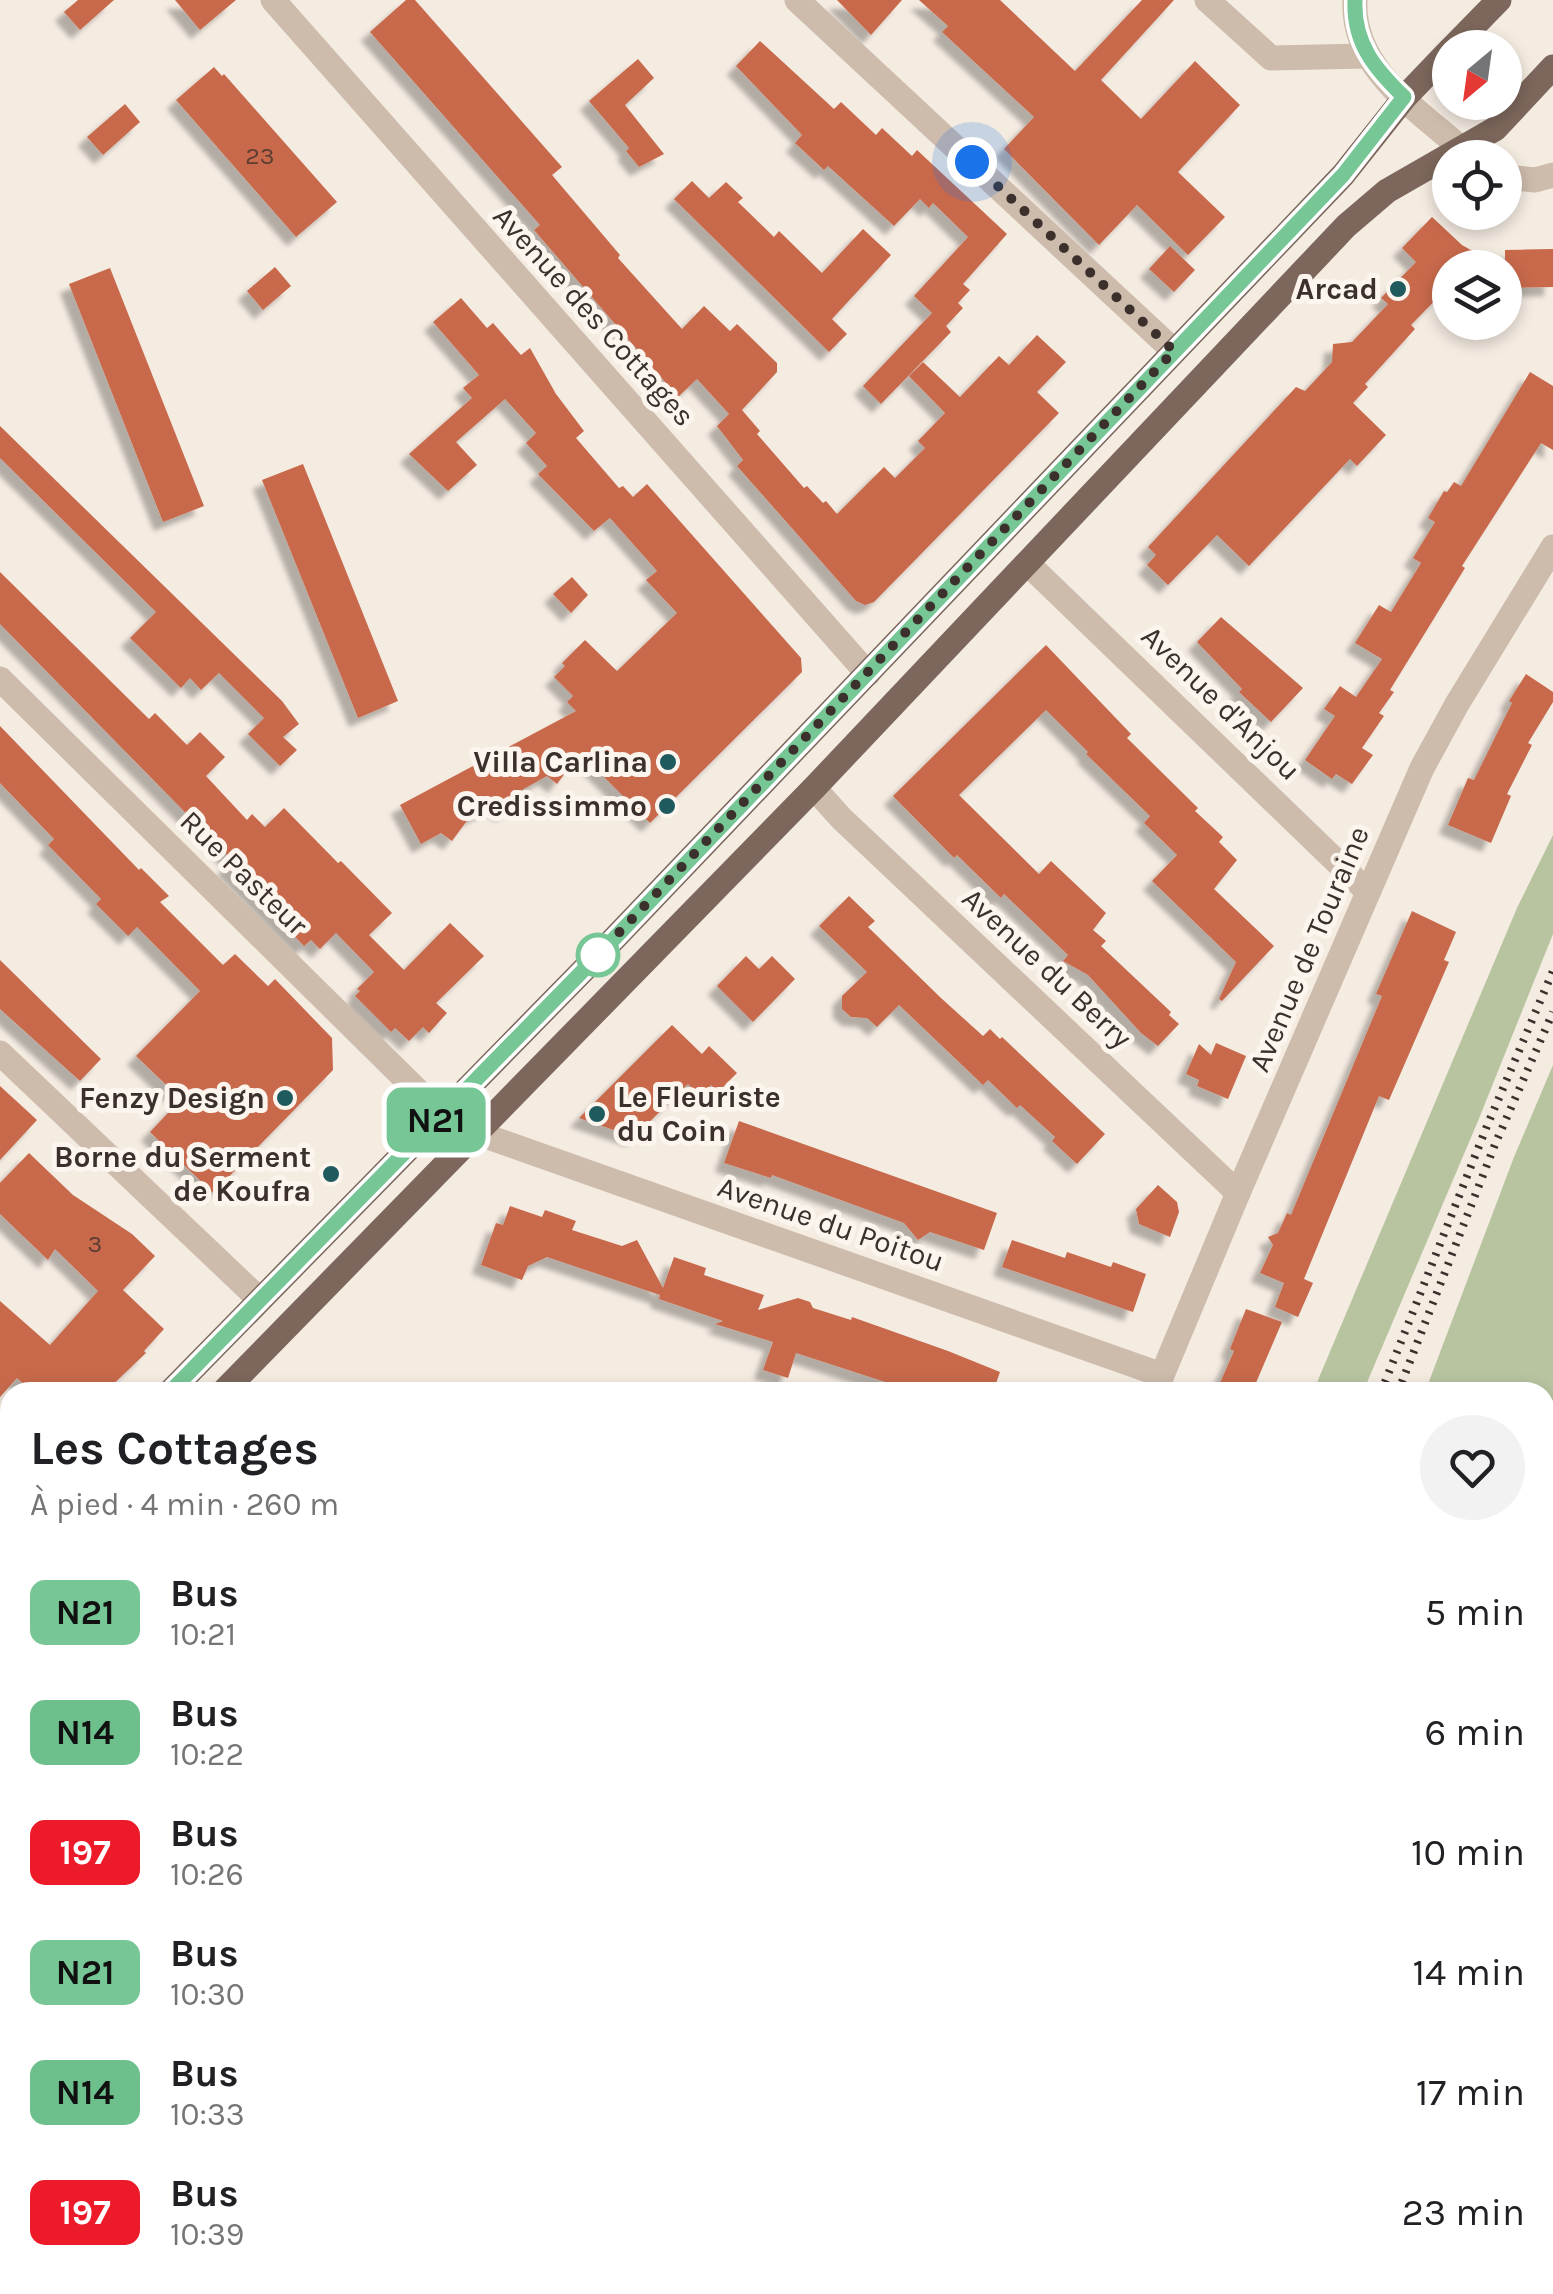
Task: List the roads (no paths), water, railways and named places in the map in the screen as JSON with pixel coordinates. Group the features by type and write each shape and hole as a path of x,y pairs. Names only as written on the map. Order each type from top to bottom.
{"main road":[{"path":"1469,30 1498,0"},
{"path":"1483,140 1553,66"},
{"path":"180,1382 868,674 1343,175 1432,68"},
{"path":"233,1382 814,788 1346,226 1387,192 1432,171"}],"street":[{"name":"Avenue des Cottages","path":"273,0 868,674"},
{"path":"797,0 1174,351"},
{"path":"1207,0 1272,58 1366,56"},
{"path":"1355,0 1355,25 1366,56 1452,140"},
{"path":"1522,179 1535,180 1553,174"},
{"name":"Avenue de Touraine","path":"1160,1382 1422,768 1553,547"},
{"name":"Avenue d'Anjou","path":"1028,563 1368,892"},
{"name":"Rue Pasteur","path":"0,679 441,1114"},
{"name":"Avenue du Berry","path":"814,788 855,832 1238,1193"},
{"path":"0,1053 260,1300"},
{"name":"Avenue du Poitou","path":"477,1134 1154,1382"}],"railway":[{"path":"1385,1382 1553,971"},
{"path":"1402,1382 1496,1142 1553,1012"}],"place":[{"name":"Arcad","path":"1398,289"},
{"name":"Villa Carlina","path":"668,762"},
{"name":"Credissimmo","path":"667,806"},
{"name":"Fenzy Design","path":"285,1098"},
{"name":"Le Fleuriste du Coin","path":"597,1114"},
{"name":"Borne du Serment de Koufra","path":"331,1174"}]}
